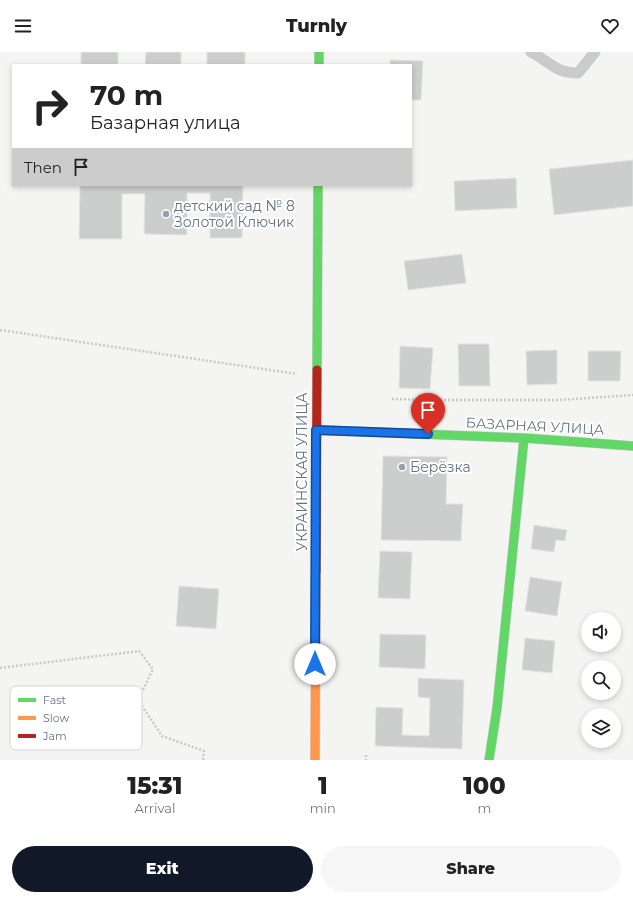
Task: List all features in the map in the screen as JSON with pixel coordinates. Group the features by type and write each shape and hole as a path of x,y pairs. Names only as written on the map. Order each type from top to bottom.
{"street":[{"path":"319,52 319,64"},
{"name":"УКРАИНСКАЯ УЛИЦА","path":"315,760 318,186"},
{"name":"БАЗАРНАЯ УЛИЦА","path":"316,430 524,438 633,446"},
{"path":"489,760 497,708 524,438"}],"lane":[{"path":"531,52 544,59 556,69 566,73 578,73 595,52"}],"path":[{"path":"0,327 4,331"},
{"path":"0,330 317,377"},
{"name":"БАЗАРНАЯ УЛИЦА","path":"392,399 559,400 633,395"},
{"path":"0,668 139,651 153,668 142,691"},
{"path":"142,706 162,736 204,752 203,760"},
{"path":"366,754 366,760"}],"building":[{"path":"81,52 118,52 118,64 81,64"},
{"path":"146,52 181,52 181,64 145,64"},
{"path":"207,52 245,52 245,64 207,64"},
{"path":"390,60 423,61 421,100 412,100 412,64 390,64"},
{"path":"633,160 633,206 554,215 549,169"},
{"path":"516,178 517,208 455,211 454,181"},
{"name":"детский сад № 8 Золотой Ключик","path":"80,186 243,186 242,238 210,238 210,193 187,193 187,235 144,234 145,194 122,194 122,239 79,239"},
{"path":"462,254 466,283 408,290 404,261"},
{"path":"458,344 489,344 490,386 459,386"},
{"path":"400,346 433,348 430,389 399,388"},
{"path":"557,350 557,384 527,385 526,351"},
{"path":"588,351 621,351 620,381 588,381"},
{"path":"383,456 447,457 446,504 463,504 461,541 381,540"},
{"path":"534,525 567,530 565,541 556,540 554,552 531,549"},
{"path":"380,551 412,552 410,599 378,598"},
{"path":"530,577 562,582 557,616 525,611"},
{"path":"179,586 219,589 216,629 176,626"},
{"path":"380,634 426,635 425,669 379,667"},
{"path":"525,638 555,641 552,673 522,670"},
{"path":"418,678 464,680 462,749 375,746 376,707 403,708 402,735 429,736 430,698 418,697"}],"traffic: fast":[{"path":"319,52 319,64"},
{"path":"317,370 318,186"},
{"path":"316,430 524,438 633,446"},
{"path":"489,760 497,708 524,438"}],"traffic: slow":[{"path":"315,760 316,571"}],"traffic: jam":[{"path":"316,571 317,370"}],"place":[{"name":"детский сад № 8 Золотой Ключик","path":"166,214"},
{"name":"Берёзка","path":"402,467"}],"route":[{"path":"315,664 316,430 428,434"}]}
